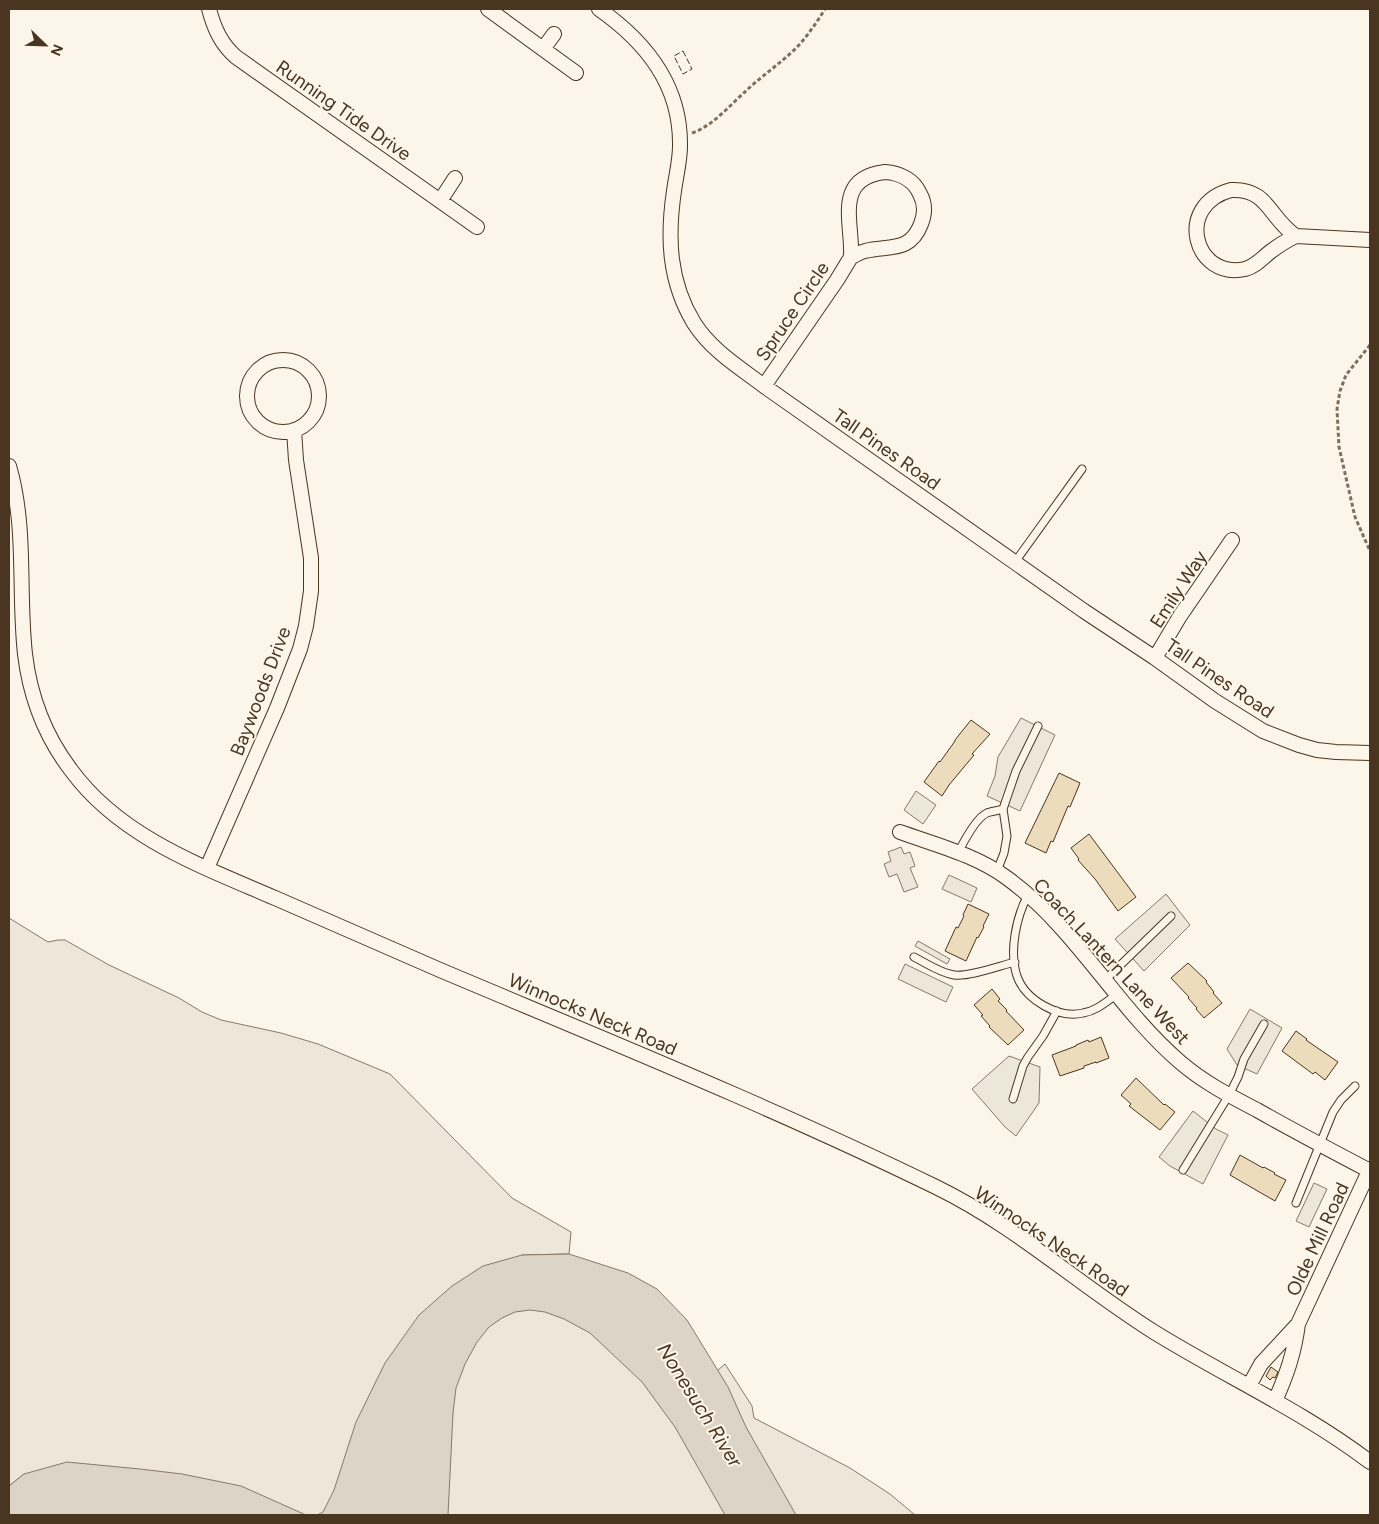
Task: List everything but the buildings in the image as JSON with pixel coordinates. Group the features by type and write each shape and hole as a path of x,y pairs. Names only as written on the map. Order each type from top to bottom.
{"street":[{"name":"Running Tide Drive","path":"208,9 219,38 236,57 477,227"},
{"path":"488,9 576,73"},
{"name":"Tall Pines Road","path":"599,9 643,46 656,63 671,95 680,136 670,237 672,262 678,286 688,312 702,335 715,349 764,386 1084,611 1155,658 1214,701 1262,731 1280,739 1317,750 1370,753"},
{"path":"543,49 554,34"},
{"name":"Spruce Circle","path":"764,386 851,257 848,202 854,190 862,180 879,173 898,174 909,180 918,189 924,207 923,220 918,231 910,240 898,247 866,251 851,257"},
{"path":"440,201 455,178"},
{"path":"1296,236 1273,215 1262,199 1250,192 1237,190 1224,192 1212,198 1200,213 1196,232 1199,245 1206,256 1222,267 1235,270 1254,266 1269,253 1296,236 1370,240"},
{"path":"276,361 288,361 299,364 309,371 318,387 319,399 316,411 304,425 294,430 282,432 270,429 255,419 250,408 248,396 252,379 260,369 276,361"},
{"name":"Baywoods Drive","path":"207,868 276,708 300,649 306,626 311,591 311,558 296,460 294,430"},
{"name":"Winnocks Neck Road","path":"9,466 20,525 22,619 25,657 33,695 40,716 53,743 74,774 106,808 145,836 207,868 393,950 725,1091 939,1189 1018,1235 1105,1299 1155,1332 1324,1430 1370,1462"},
{"name":"Emily Way","path":"1155,658 1180,616 1232,540"},
{"name":"Coach Lantern Lane West","path":"900,832 958,853 997,871 1028,895 1069,936 1150,1034 1199,1077 1370,1170"},
{"name":"Olde Mill Road","path":"1275,1401 1286,1377 1295,1346 1298,1324 1370,1170"},
{"name":"Olde Mill Road","path":"1249,1386 1265,1359 1298,1324"}],"lane":[{"path":"1015,562 1082,469"},
{"path":"997,871 1004,853 1007,836 1003,810 1018,766 1038,726"},
{"path":"958,853 981,817 1003,810"},
{"path":"1028,895 1022,906 1016,926 1015,962 1018,978 1024,988 1036,1000 1057,1011 1069,1014 1082,1014 1100,1006 1116,995"},
{"path":"1105,980 1171,916"},
{"path":"914,957 943,972 956,976 1015,962"},
{"path":"1013,1099 1023,1066 1057,1011"},
{"path":"1183,1170 1229,1094 1238,1077 1244,1059 1264,1024"},
{"path":"1296,1203 1333,1112 1354,1086"}],"path":[{"path":"680,136 700,130 724,112 804,39 825,9"},
{"path":"1370,345 1346,375 1340,391 1337,410 1339,447 1355,517 1370,551"}],"shaded area":[{"path":"1021,718 1055,735 1020,811 987,796 995,776 998,757"},
{"path":"916,791 936,805 923,824 904,810"},
{"path":"901,847 904,854 910,852 915,866 910,868 918,887 904,892 897,874 889,877 884,864 891,861 888,852"},
{"path":"949,875 977,888 971,902 942,889"},
{"path":"1166,894 1190,925 1144,971 1115,939"},
{"path":"9,918 48,942 65,940 109,965 221,1020 281,1033 318,1044 390,1074 512,1198 571,1232 569,1254 522,1255 332,1515 302,1515 24,1474 9,1486"},
{"path":"918,941 950,959 947,964 915,946"},
{"path":"905,964 953,987 946,1002 898,979"},
{"path":"1250,1009 1282,1028 1257,1074 1237,1065 1227,1049"},
{"path":"1009,1056 1040,1067 1039,1103 1016,1136 1005,1127 972,1089"},
{"path":"1193,1111 1216,1129 1228,1135 1203,1184 1170,1166 1159,1157"},
{"path":"1314,1183 1327,1189 1309,1227 1296,1221"},
{"path":"536,1301 616,1347 668,1413 725,1364 752,1406 754,1418 850,1468 890,1494 915,1515 447,1515 451,1392 480,1327"}],"water":[{"name":"Nonesuch River","path":"569,1254 628,1273 657,1289 687,1320 728,1387 746,1427 796,1515 725,1515 675,1427 642,1382 590,1333 564,1319 545,1312 530,1310 515,1312 489,1327 477,1342 465,1364 456,1388 453,1413 448,1515 317,1515 323,1512 334,1490 356,1422 385,1363 419,1315 452,1286 483,1266 522,1255"},
{"path":"67,1462 182,1474 241,1486 306,1515 9,1515 9,1486 24,1474"}],"fence":[{"path":"683,51 692,69 683,74 674,56 683,51"}]}
